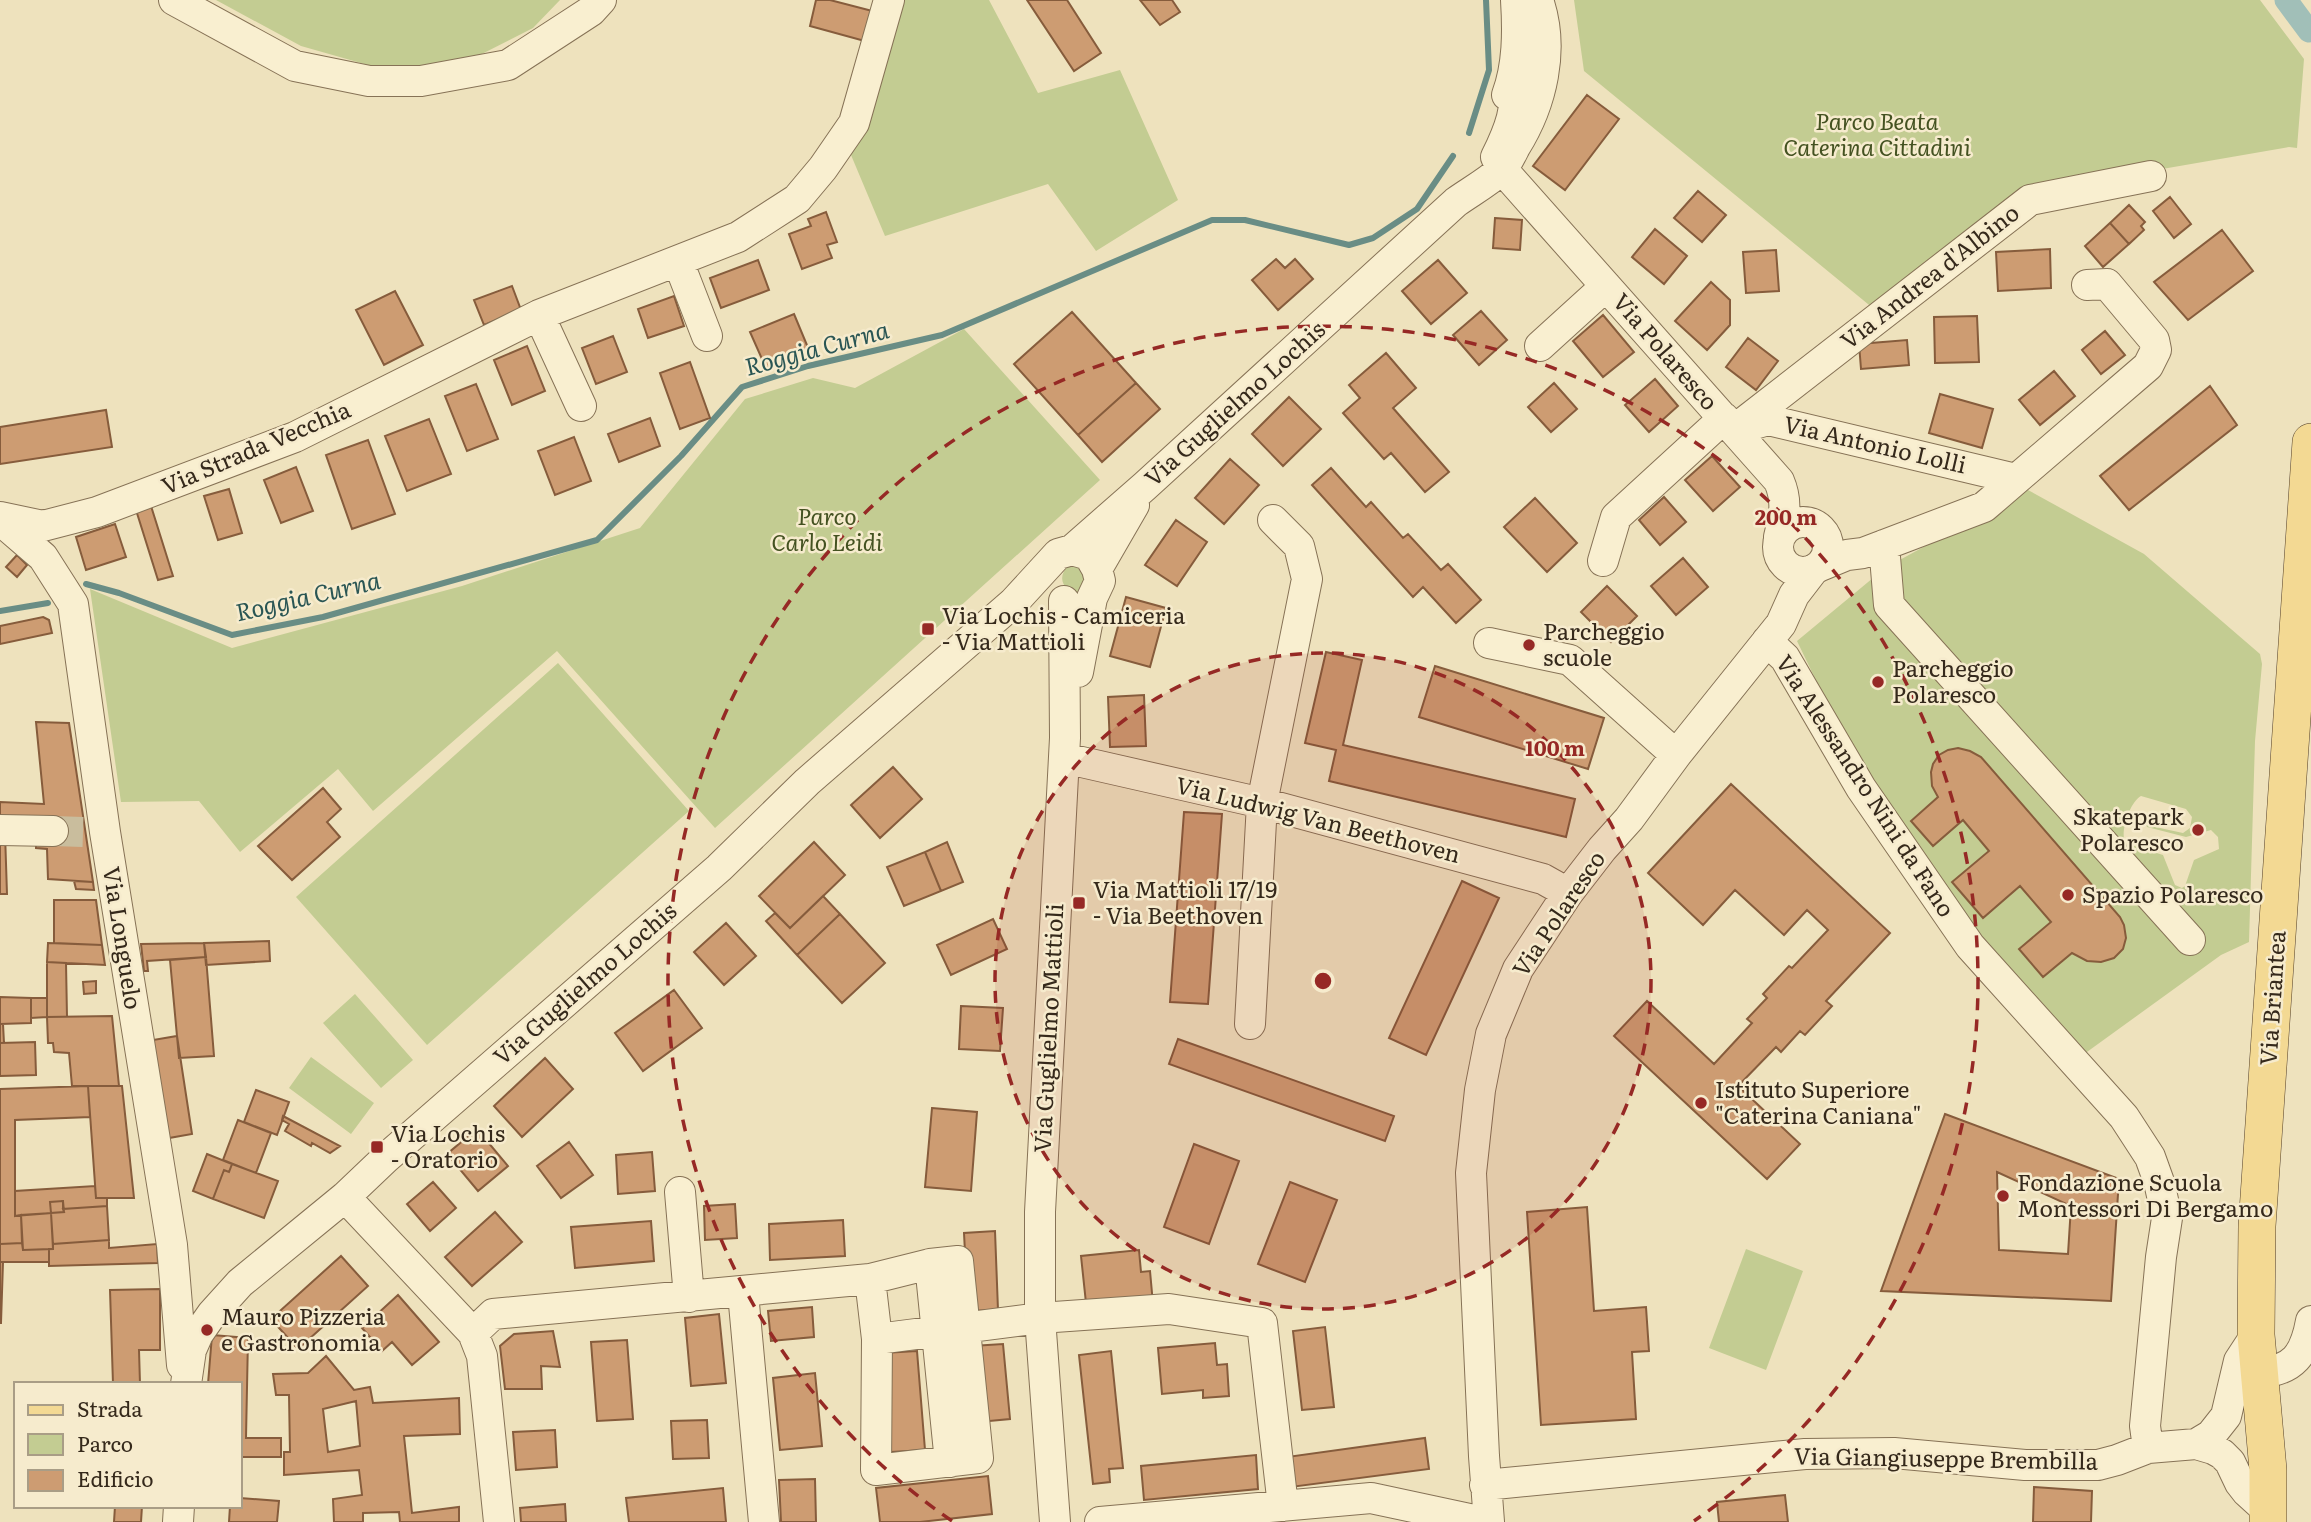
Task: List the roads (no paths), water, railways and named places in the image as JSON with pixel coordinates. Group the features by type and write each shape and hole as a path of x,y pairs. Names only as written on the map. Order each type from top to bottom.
{"main road":[{"name":"Via Briantea","path":"2273,1518 2258,1373 2257,1226 2311,442"}],"street":[{"path":"174,0 295,66 369,81 421,80 508,65 591,10 601,0"},
{"name":"Via Strada Vecchia","path":"0,519 43,526 97,512 295,437 539,316 738,237 797,199 823,168 854,123 889,0"},
{"path":"1493,162 1507,134 1517,94 1514,76 1516,0"},
{"path":"1493,162 1527,128 1538,97 1545,67 1545,41 1538,0"},
{"name":"Via Guglielmo Lochis","path":"185,1382 191,1350 198,1334 240,1283 345,1197 396,1149 719,868 807,782 1014,602 1071,586 1089,555 1072,550 1456,202 1493,162"},
{"name":"Via Polaresco","path":"1489,1522 1471,1173 1480,1090 1491,1034 1518,969 1568,893 1781,624 1794,595 1823,562 1828,549 1823,531 1493,162"},
{"name":"Via Andrea d'Albino","path":"1729,424 2030,200 2151,176"},
{"path":"678,261 707,336"},
{"path":"1873,549 1839,547 1823,531 1808,522 1787,527 1779,547 1789,569 1797,572 1873,549 1984,507 2148,366 2156,350 2154,340 2107,284 2087,285"},
{"name":"Via Polaresco","path":"1539,346 1606,286"},
{"path":"539,316 581,406"},
{"name":"Via Antonio Lolli","path":"1729,424 1768,420 2016,479"},
{"name":"Via Polaresco","path":"1603,561 1616,516 1729,424"},
{"path":"1779,481 1785,496 1786,511 1779,547 1789,586 1785,615"},
{"path":"1071,586 1145,486"},
{"name":"Via Longuelo","path":"0,519 43,557 73,604 95,832 172,1245 185,1382"},
{"path":"1251,1024 1262,803 1307,579 1299,545 1273,520"},
{"path":"1873,549 1889,605 2190,940"},
{"name":"Via Guglielmo Mattioli","path":"1055,1522 1040,1318 1040,1212 1071,586"},
{"name":"Via Alessandro Nini da Fano","path":"1767,641 1785,658 1861,788 1970,946 2124,1117 2150,1157 2167,1218 2145,1426 2148,1448"},
{"path":"1489,643 1570,660 1676,755"},
{"name":"Via Ludwig Van Beethoven","path":"1065,748 1543,878 1568,893"},
{"path":"0,830 53,831"},
{"path":"680,1192 689,1297"},
{"path":"345,1197 473,1333 482,1356 499,1522"},
{"path":"172,1245 188,1298 197,1303 208,1303 240,1283"},
{"path":"473,1333 493,1314 743,1293 870,1279 930,1264 952,1329 950,1462 876,1471 877,1339 870,1279"},
{"path":"743,1293 764,1522"},
{"path":"877,1339 1040,1318 1169,1309 1262,1323 1283,1506"},
{"path":"2258,1373 2286,1368 2308,1339 2311,1321"},
{"path":"2196,1444 2211,1435 2227,1416 2239,1361 2256,1335"},
{"path":"2196,1444 2222,1454 2230,1462 2247,1492 2273,1518"},
{"name":"Via Giangiuseppe Brembilla","path":"1485,1485 1805,1454 1894,1453 2025,1465 2098,1465 2148,1448 2196,1444"},
{"path":"1100,1522 1371,1498 1483,1522"}],"waterway":[{"name":"Roggia Curna","path":"1469,133 1489,70 1486,0"},
{"path":"2286,0 2309,31"},
{"name":"Roggia Curna","path":"86,584 119,593 232,635 323,617 597,540 681,456 742,387 808,366 942,335 1212,220 1245,220 1349,245 1373,238 1417,209 1453,156"},
{"name":"Roggia Curna","path":"0,611 48,603"}],"tunnel":[{"path":"53,831 85,832"}],"place":[{"name":"Via Lochis - Camiceria - Via Mattioli","path":"928,629"},
{"name":"Parcheggio scuole","path":"1529,645"},
{"name":"Parcheggio Polaresco","path":"1878,682"},
{"name":"Skatepark Polaresco","path":"2198,830"},
{"name":"Spazio Polaresco","path":"2068,895"},
{"name":"Via Mattioli 17/19 - Via Beethoven","path":"1079,903"},
{"name":"Istituto Superiore \"Caterina Caniana\"","path":"1701,1103"},
{"name":"Via Lochis - Oratorio","path":"377,1147"},
{"name":"Fondazione Scuola Montessori Di Bergamo","path":"2003,1196"},
{"name":"Mauro Pizzeria e Gastronomia","path":"207,1330"}],"park label":[{"name":"Parco Beata Caterina Cittadini","path":"1877,135"},
{"name":"Parco Carlo Leidi","path":"827,530"}]}
